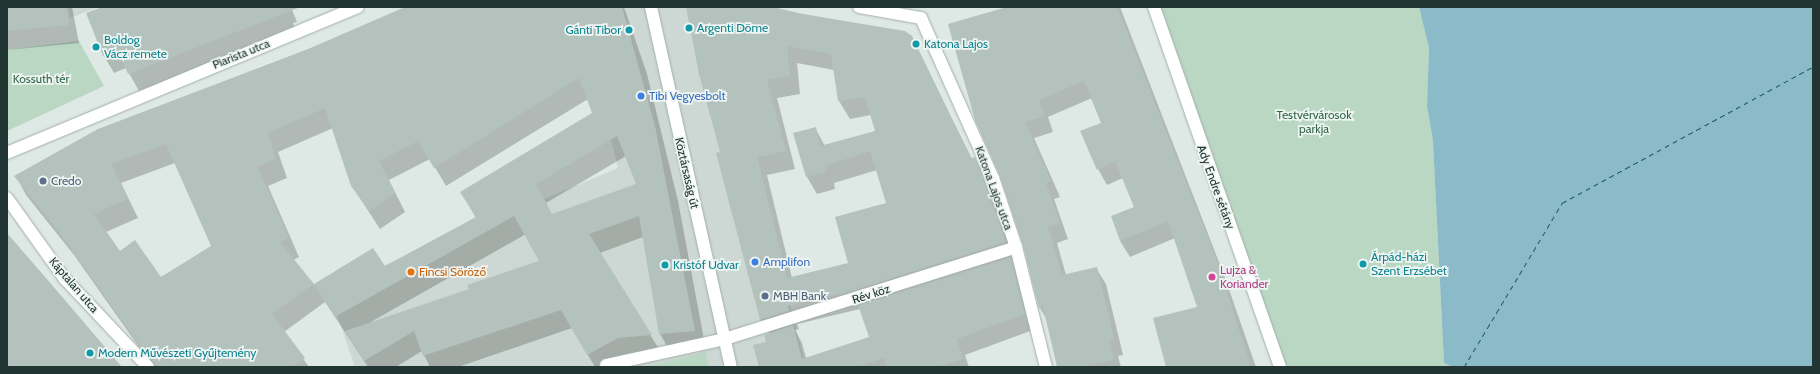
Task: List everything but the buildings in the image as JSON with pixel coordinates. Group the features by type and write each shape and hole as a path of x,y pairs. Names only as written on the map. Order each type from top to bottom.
{"street":[{"name":"Piarista utca","path":"7,153 125,102 358,7"},
{"name":"Köztársaság út","path":"651,7 731,367"},
{"name":"Katona Lajos utca","path":"859,7 920,18 993,178 1016,247 1046,367"},
{"name":"Ady Endre sétány","path":"1154,7 1280,367"},
{"name":"Káptalan utca","path":"7,198 64,278 148,367"},
{"name":"Rév köz","path":"606,365 725,339 872,294 1016,247"}],"shaded area":[{"path":"68,7 98,7 70,18"},
{"path":"577,7 714,7 806,367 355,367 328,289 618,168"}],"green space":[{"name":"Testvérvárosok parkja","path":"1154,7 1419,7 1429,48 1427,106 1433,141 1444,363 1453,367 1280,367"},
{"name":"Kossuth tér","path":"79,41 104,86 7,131 7,50"},
{"path":"705,352 709,367 647,367"}],"water":[{"path":"1419,7 1813,7 1813,367 1453,367 1444,363 1433,141 1427,106 1429,48"}],"ferry route":[{"path":"1464,367 1562,203 1813,67"}],"place":[{"name":"Argenti Döme","path":"689,28"},
{"name":"Gánti Tibor","path":"629,30"},
{"name":"Katona Lajos","path":"916,44"},
{"name":"Boldog Vácz remete","path":"96,47"},
{"name":"Tibi Vegyesbolt","path":"641,96"},
{"name":"Credo","path":"43,181"},
{"name":"Amplifon","path":"755,262"},
{"name":"Árpád-házi Szent Erzsébet","path":"1363,264"},
{"name":"Kristóf Udvar","path":"665,265"},
{"name":"Fincsi Söröző","path":"411,272"},
{"name":"Lujza & Koriander","path":"1212,277"},
{"name":"MBH Bank","path":"765,296"},
{"name":"Modern Művészeti Gyűjtemény","path":"90,353"}]}
